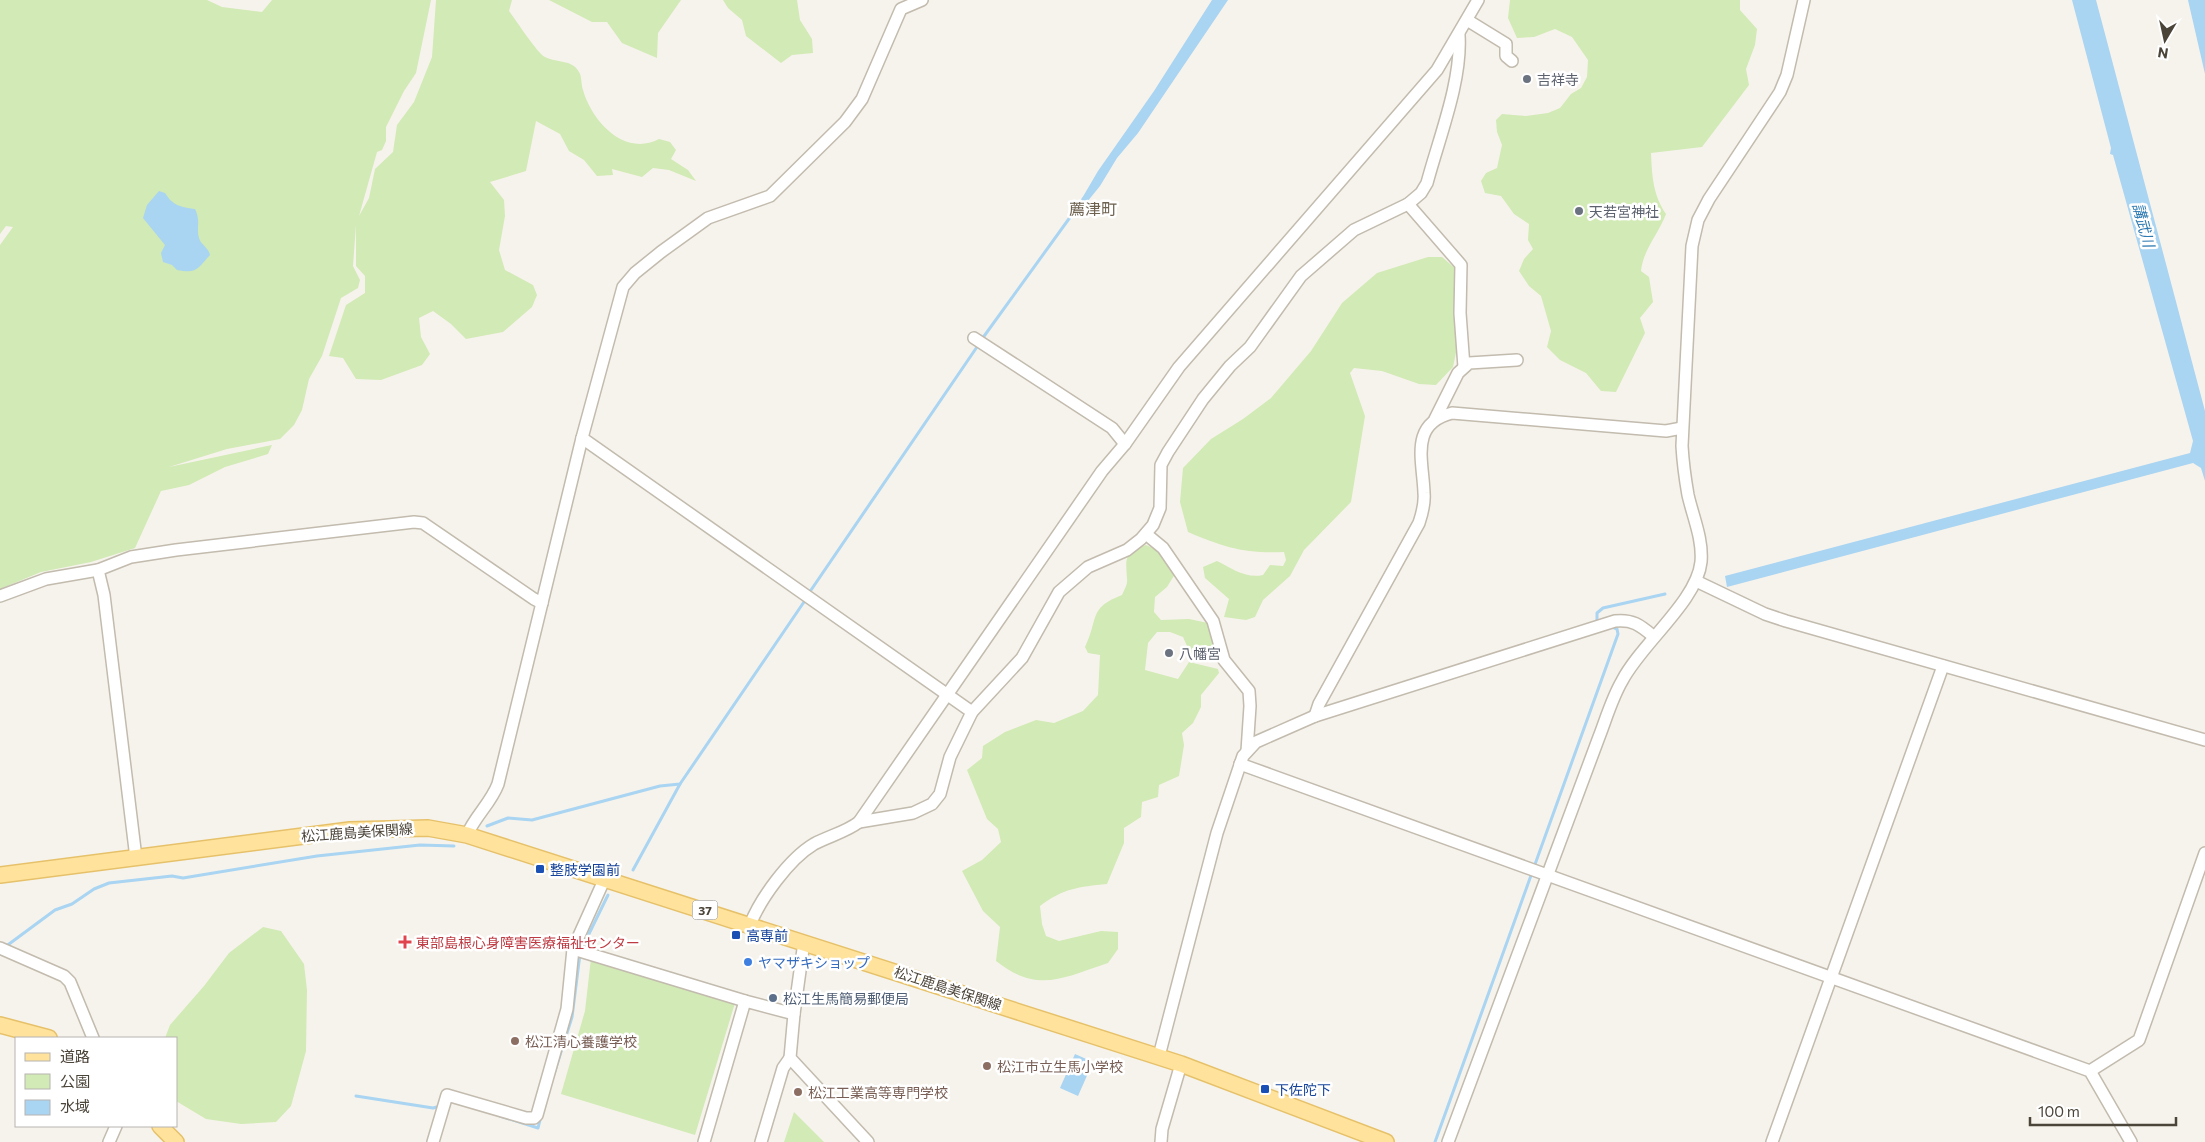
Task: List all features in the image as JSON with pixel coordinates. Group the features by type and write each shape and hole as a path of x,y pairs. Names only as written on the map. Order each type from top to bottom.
{"main road":[{"name":"松江鹿島美保関線","path":"0,875 350,830 428,828 467,835 1159,1056 1386,1142"},
{"path":"0,1025 45,1037"},
{"path":"161,1127 176,1142"}],"street":[{"path":"467,835 493,798 498,784 582,438 619,298 626,282 661,252 708,218 770,196 845,122 862,99 892,24 901,9 922,0"},
{"path":"750,925 760,906 799,855 814,844 844,832 859,822 1102,472 1125,444 1179,366 1424,87 1459,35 1478,0"},
{"path":"1448,1142 1598,737 1622,681 1696,581 1701,561 1700,537 1684,474 1682,428 1689,273 1692,246 1698,220 1709,199 1780,92 1789,66 1804,0"},
{"path":"1467,20 1506,44 1506,56 1512,61"},
{"path":"859,822 913,813 932,804 940,794 950,757 972,712 1022,658 1059,592 1088,567 1128,550 1153,525 1160,508 1161,465 1216,383 1250,347 1301,276 1354,230 1408,204 1421,193 1427,183 1440,138 1459,58 1459,35"},
{"path":"1408,204 1461,265 1460,314 1464,367"},
{"path":"974,338 1112,428 1125,444"},
{"path":"1315,716 1319,704 1397,567 1419,523 1424,493 1421,444 1426,430 1464,367 1470,363 1517,360"},
{"path":"1434,419 1452,412 1666,431 1682,428"},
{"path":"582,438 972,712"},
{"path":"0,596 46,578 98,570 131,557 414,522 423,523 534,599 542,602"},
{"path":"1146,534 1163,548 1213,620 1224,660 1249,691 1247,751"},
{"path":"98,570 104,595 136,858"},
{"path":"1696,581 1779,619 2205,740"},
{"path":"1159,1056 1217,833 1240,764 1247,751 1256,742 1315,716 1615,621 1629,620 1641,625 1654,636"},
{"path":"1772,1142 1943,666"},
{"path":"1240,764 2090,1071 2131,1142"},
{"path":"2090,1071 2139,1040 2205,853"},
{"path":"433,1142 447,1095 526,1118 534,1118 538,1115 567,1009 578,950 605,878"},
{"path":"761,1142 783,1068 790,1058 804,942"},
{"path":"0,948 64,976 70,982 93,1037"},
{"path":"578,950 794,1014"},
{"path":"704,1142 745,1001"},
{"path":"790,1058 868,1142"},
{"path":"1161,1142 1162,1129 1181,1064"},
{"path":"109,1142 116,1127"}],"green space":[{"path":"0,0 207,0 222,7 262,12 272,0 431,0 416,73 404,91 386,127 386,141 382,150 377,152 359,216 369,198 375,169 393,152 397,125 414,102 432,57 436,0 512,0 509,11 541,54 549,59 572,65 579,72 587,102 602,124 622,140 646,143 659,139 670,142 676,150 671,159 688,170 696,181 669,170 653,168 642,177 612,169 613,175 597,176 584,160 569,151 560,134 536,121 526,171 490,182 504,200 505,216 499,250 505,270 533,285 537,295 532,307 503,332 466,339 451,324 433,311 419,318 421,337 430,354 422,365 381,380 356,379 343,358 329,356 346,305 365,293 365,276 356,266 356,225 353,266 360,280 358,288 341,298 322,356 309,379 302,410 294,425 280,439 227,449 169,467 272,445 268,454 225,467 189,485 161,491 135,548 91,562 41,572 0,589 0,245 13,227 6,226 0,234"},
{"path":"549,0 681,0 658,33 657,58 622,43 607,22 592,22"},
{"path":"723,0 797,0 800,20 812,39 813,53 792,55 781,63 746,36 742,20 728,8"},
{"path":"1510,0 1740,0 1740,10 1757,29 1755,45 1746,69 1749,85 1702,147 1651,153 1656,192 1666,214 1642,263 1641,271 1649,277 1653,302 1640,318 1645,333 1616,392 1601,391 1586,373 1560,360 1547,347 1551,331 1541,296 1529,286 1519,271 1524,259 1533,249 1528,240 1529,224 1514,214 1501,196 1485,193 1481,181 1486,173 1497,168 1502,145 1497,132 1496,120 1502,114 1526,116 1548,113 1560,108 1571,94 1581,88 1587,77 1588,60 1572,37 1555,29 1534,37 1517,38 1508,18"},
{"path":"1428,257 1442,257 1457,270 1458,343 1453,367 1436,385 1419,384 1382,371 1354,368 1350,373 1365,416 1351,502 1304,550 1290,576 1263,600 1255,617 1246,620 1224,617 1229,599 1205,578 1203,567 1217,561 1245,574 1263,575 1270,565 1283,566 1286,560 1284,552 1246,551 1212,542 1188,532 1180,502 1183,468 1211,439 1243,419 1271,398 1311,351 1342,303 1377,273"},
{"path":"1146,545 1157,550 1175,574 1167,587 1155,597 1154,612 1161,620 1189,619 1208,623 1220,662 1191,655 1183,637 1170,632 1157,632 1148,643 1145,670 1178,679 1189,662 1218,669 1219,673 1201,695 1201,707 1193,723 1182,733 1184,745 1179,776 1159,785 1158,797 1142,802 1141,817 1124,828 1124,843 1107,884 1072,889 1057,895 1040,906 1042,924 1046,936 1059,941 1101,931 1118,932 1118,949 1108,963 1077,974 1050,980 1025,977 1011,971 996,961 1000,927 983,911 962,871 982,860 1001,842 998,829 987,819 967,770 982,758 983,746 1005,732 1036,720 1054,723 1083,711 1098,695 1100,655 1088,653 1085,647 1099,610 1111,600 1122,595 1127,583 1127,558 1133,551"},
{"path":"263,927 281,931 304,964 307,990 306,1051 291,1106 276,1122 241,1124 206,1119 178,1102 178,1037 165,1037 170,1025 204,986 229,953"},
{"path":"591,958 735,1003 695,1135 561,1094 585,1011"},
{"path":"794,1112 824,1142 784,1142"}],"water":[{"path":"1212,0 1228,0 1138,133 1117,158 1100,186 1087,202 1081,200 1098,171 1154,91"},
{"name":"講武川","path":"2072,0 2096,0 2205,411 2205,481 2201,468 2193,463 1727,587 1725,576 2190,453 2193,441 2113,155 2110,154 2111,148"},
{"path":"2188,0 2205,0 2205,74"},
{"path":"159,191 165,193 171,201 178,205 195,209 198,217 199,238 210,255 193,271 177,270 172,265 163,262 161,253 165,245 143,218 147,205"},
{"path":"1075,1054 1093,1062 1078,1096 1060,1088"}],"waterway":[{"path":"982,339 1084,198"},
{"path":"809,593 979,344"},
{"path":"1600,622 1597,621 1597,613 1603,608 1665,594"},
{"path":"487,826 508,818 532,820 660,786 680,784 806,599"},
{"path":"1435,1142 1618,634 1617,629 1610,626"},
{"path":"633,870 680,784"},
{"path":"5,947 55,910 72,904 94,889 109,883 172,876 183,878 317,856 420,845 454,846"},
{"path":"582,948 608,895"},
{"path":"554,1074 572,1017 580,954"},
{"path":"356,1096 433,1108 441,1106"},
{"path":"500,1116 538,1128 541,1116"}],"place":[{"name":"吉祥寺","path":"1527,79"},
{"name":"天若宮神社","path":"1579,211"},
{"name":"八幡宮","path":"1169,653"},
{"name":"整肢学園前","path":"540,869"},
{"name":"高専前","path":"736,935"},
{"name":"東部島根心身障害医療福祉センター","path":"405,942"},
{"name":"ヤマザキショップ","path":"748,962"},
{"name":"松江生馬簡易郵便局","path":"773,998"},
{"name":"松江清心養護学校","path":"515,1041"},
{"name":"松江市立生馬小学校","path":"987,1066"},
{"name":"下佐陀下","path":"1265,1089"},
{"name":"松江工業高等専門学校","path":"798,1092"}],"district":[{"name":"薦津町","path":"1093,208"}]}
